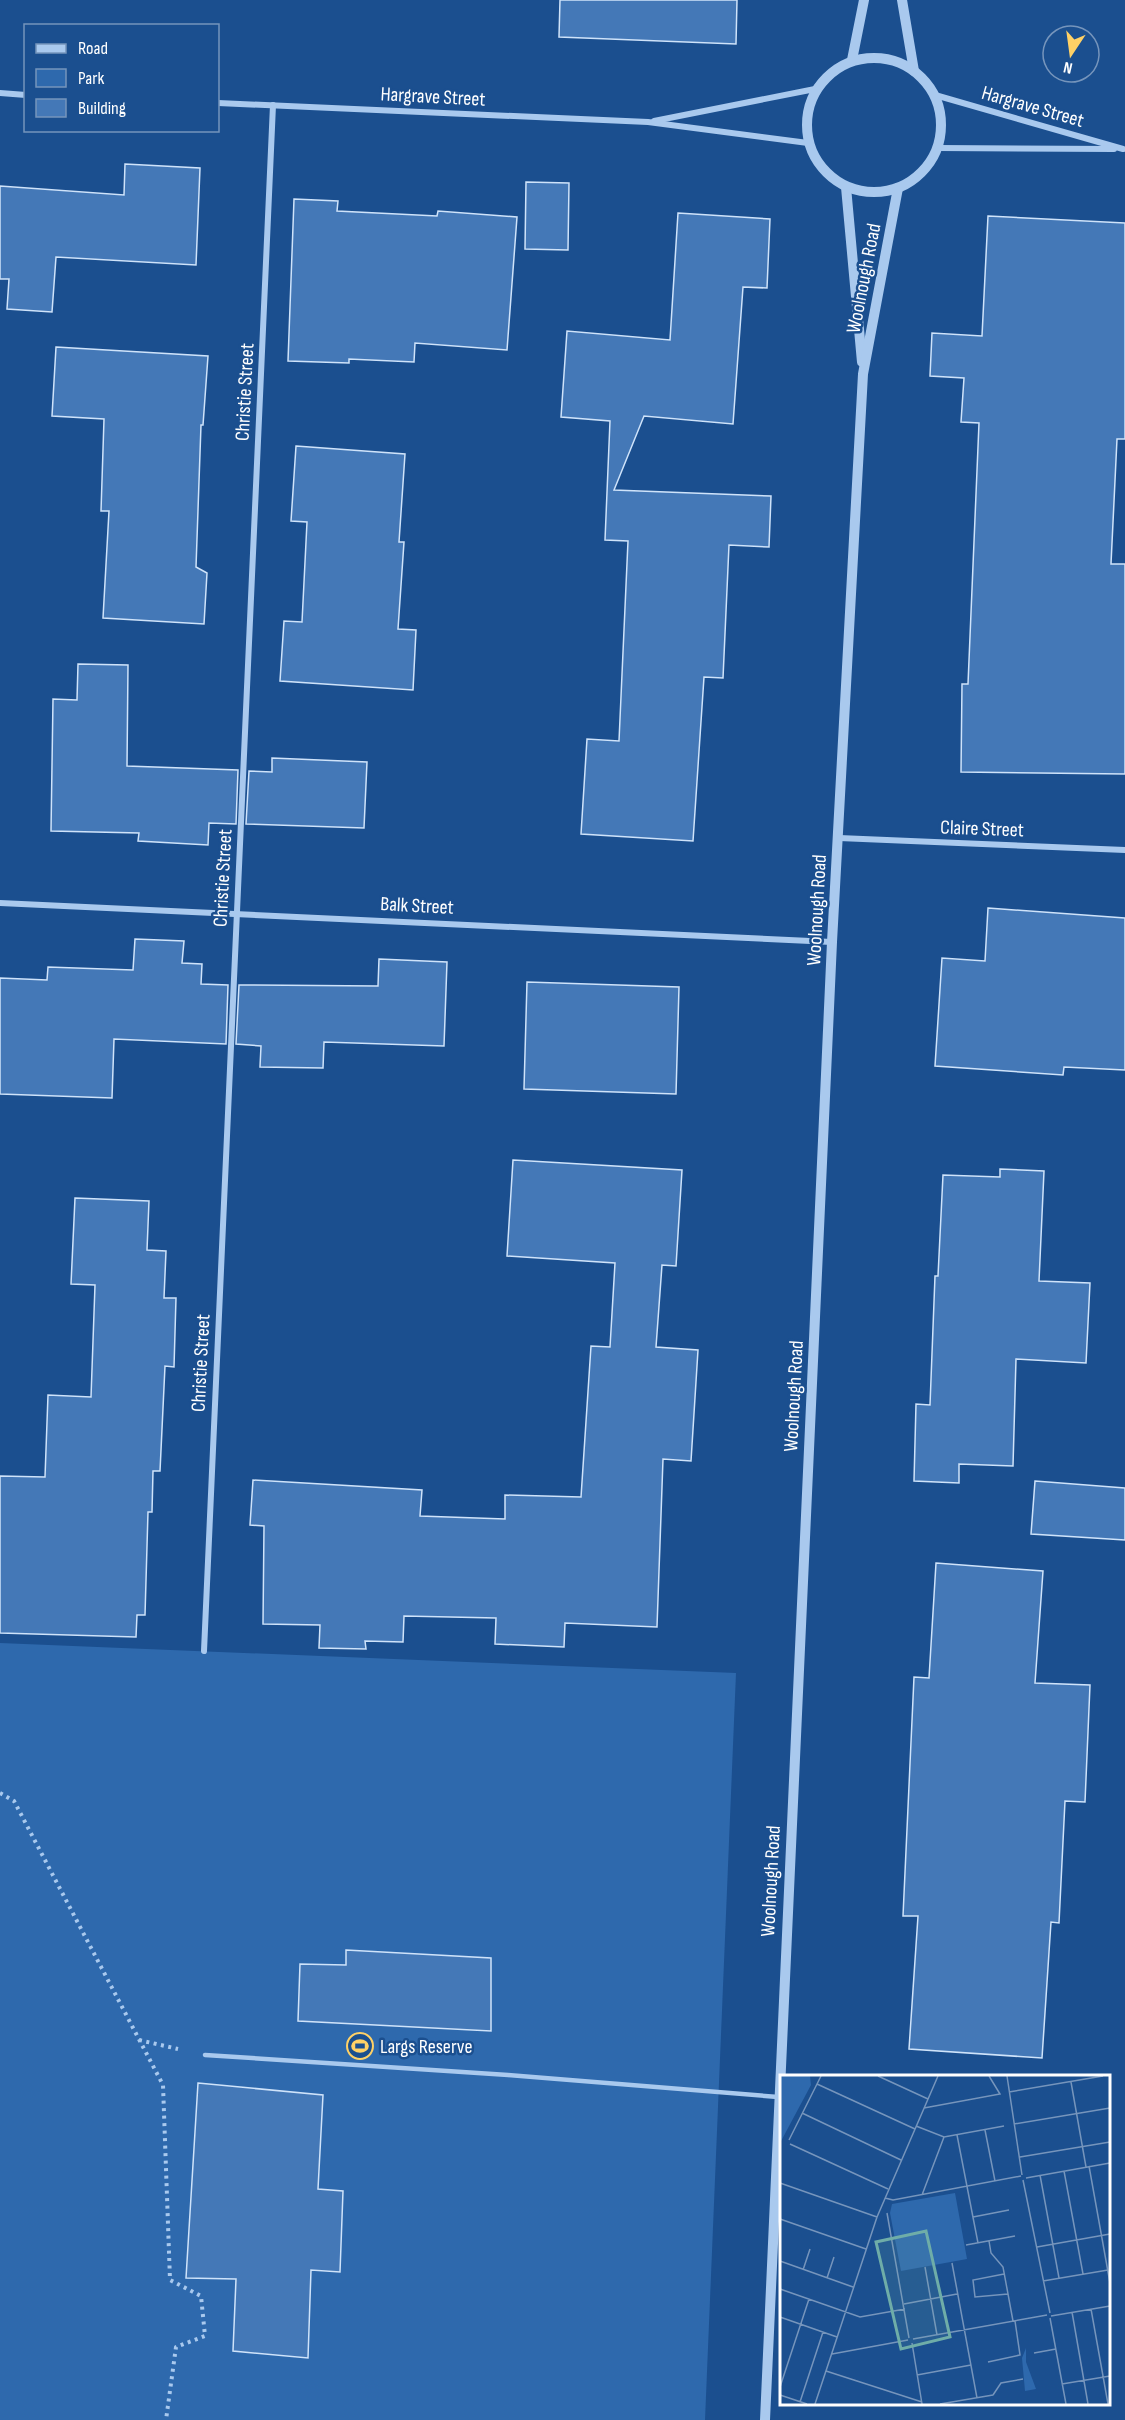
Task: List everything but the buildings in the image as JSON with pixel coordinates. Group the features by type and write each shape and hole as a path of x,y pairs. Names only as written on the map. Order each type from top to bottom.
{"street":[{"path":"852,60 864,0"},
{"path":"902,0 914,71"},
{"path":"883,58 914,71 935,95 942,131 938,147 922,173 898,188 873,192 846,187 828,176 818,164 808,143 806,118 815,89 830,72 852,60 883,58"},
{"name":"Hargrave Street","path":"648,122 815,89"},
{"path":"0,93 24,95"},
{"name":"Hargrave Street","path":"935,95 1124,149"},
{"name":"Hargrave Street","path":"219,103 648,122 808,143"},
{"name":"Christie Street","path":"204,1651 273,105"},
{"name":"Hargrave Street","path":"938,147 1124,149"},
{"name":"Woolnough Road","path":"846,187 863,374"},
{"name":"Woolnough Road","path":"765,2420 832,942 863,374 898,188"},
{"name":"Claire Street","path":"838,838 1125,850"},
{"name":"Balk Street","path":"0,903 832,942"}],"lane":[{"path":"205,2055 508,2075 778,2097"}],"path":[{"path":"0,1793 14,1801 163,2085 170,2280 201,2296 205,2336 176,2347 166,2420"},
{"path":"138,2040 205,2055"}],"green space":[{"name":"Largs Reserve","path":"0,1643 736,1673 705,2420 0,2420"}],"place":[{"name":"Largs Reserve","path":"360,2046"}]}
